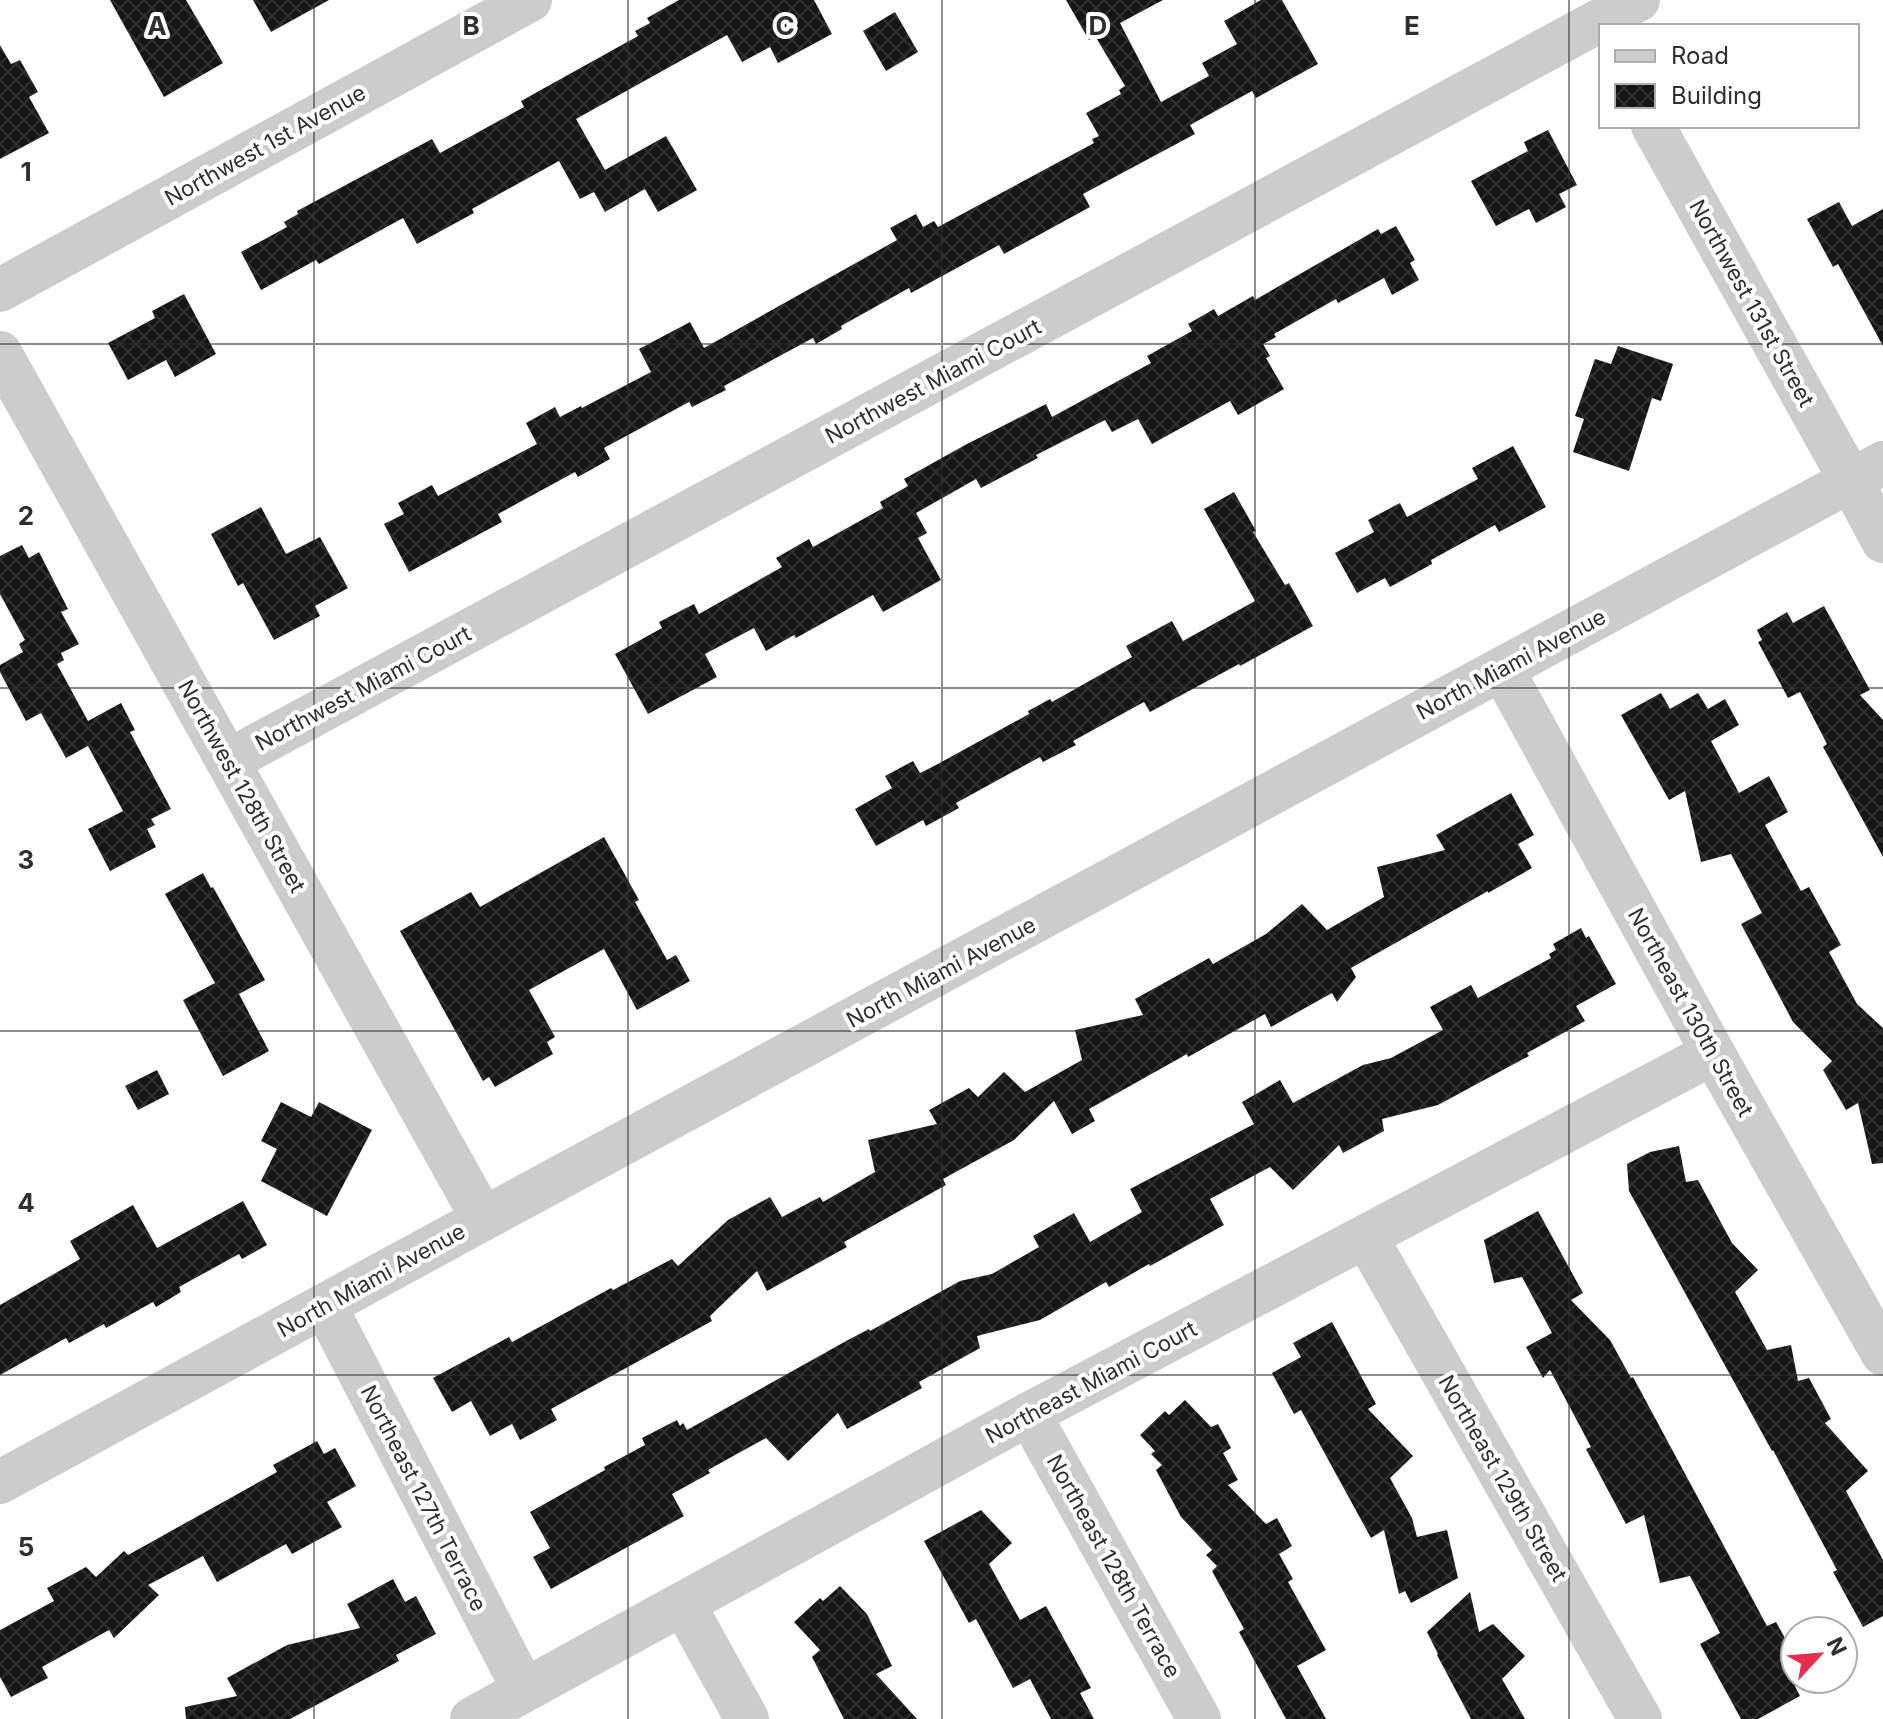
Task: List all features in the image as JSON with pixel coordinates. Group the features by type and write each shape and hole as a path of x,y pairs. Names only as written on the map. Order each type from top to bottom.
{"street":[{"name":"Northwest 1st Avenue","path":"0,290 530,0"},
{"name":"Northwest Miami Court","path":"228,761 1593,18 1638,0"},
{"name":"Northwest 131st Street","path":"1654,128 1867,472 1883,541"},
{"name":"Northwest 128th Street","path":"0,353 483,1219"},
{"name":"North Miami Avenue","path":"0,1482 1867,472"},
{"name":"Northeast 130th Street","path":"1502,669 1883,1354"},
{"name":"Northeast Miami Court","path":"472,1719 1029,1414 1713,1053"},
{"name":"Northeast 129th Street","path":"1366,1237 1640,1719"},
{"name":"Northeast 127th Terrace","path":"325,1306 524,1690"},
{"name":"Northeast 128th Terrace","path":"1029,1414 1199,1719"},
{"path":"684,1605 747,1719"}],"building":[{"path":"110,0 186,0 223,63 164,97"},
{"path":"253,0 329,0 271,32"},
{"path":"679,0 814,0 832,34 778,63 770,47 742,62 727,35 576,119 605,170 666,136 697,190 658,212 645,189 605,212 594,192 580,199 559,161 472,209 474,213 417,244 403,218 319,264 316,260 261,290 241,252 287,227 284,222 298,214 297,211 432,139 440,153 524,107 521,101 638,36 635,31 650,23 647,18"},
{"path":"1066,0 1163,0 1120,23 1161,102 1209,76 1202,63 1237,44 1224,21 1261,0 1282,0 1318,64 1256,98 1252,91 1190,125 1195,134 1083,194 1090,207 1004,254 999,245 911,293 909,288 841,326 842,329 816,344 813,338 724,386 726,390 692,407 689,402 604,448 610,459 578,477 575,472 498,514 502,522 409,572 384,524 404,514 398,503 432,485 438,496 537,444 526,423 555,407 560,417 651,372 639,349 690,322 704,348 897,240 890,228 916,214 923,227 934,221 938,227 1094,143 1092,139 1099,136 1086,113 1121,94 1119,90 1125,86 1095,36 1089,40"},
{"path":"895,12 918,52 886,71 863,31"},
{"path":"0,45 11,64 20,60 38,92 29,97 49,133 0,159"},
{"path":"1548,130 1577,185 1559,194 1566,207 1536,223 1529,209 1496,226 1471,181 1528,151 1524,142"},
{"path":"1839,202 1852,226 1883,209 1883,346 1838,264 1833,267 1807,219"},
{"path":"1396,226 1415,260 1410,263 1419,280 1392,295 1384,278 1338,303 1336,299 1274,334 1276,337 1263,344 1270,356 1266,358 1284,389 1238,415 1230,401 1152,444 1138,419 1112,432 1105,420 1036,455 1038,458 981,488 976,479 916,513 927,533 918,538 941,580 883,612 873,595 766,651 754,628 705,654 717,677 648,714 615,654 662,628 659,622 694,604 699,614 782,567 776,558 809,539 813,547 883,508 880,502 908,486 904,479 967,444 1046,404 1052,417 1151,363 1147,356 1192,331 1188,324 1214,309 1218,316 1253,296 1255,300 1378,229 1381,234"},
{"path":"184,294 216,354 175,377 166,360 128,380 108,343 155,318 152,311"},
{"path":"1618,346 1673,364 1661,401 1652,398 1629,471 1573,452 1584,419 1575,416 1595,359 1611,364"},
{"path":"1513,446 1546,507 1499,532 1495,525 1431,560 1432,564 1390,587 1385,578 1357,593 1335,553 1374,532 1368,520 1400,503 1407,517 1478,479 1472,468"},
{"path":"1234,492 1256,531 1253,532 1285,585 1289,583 1313,626 1150,712 1144,702 1073,741 1076,745 1043,762 1040,757 956,803 959,808 926,826 923,820 876,846 855,809 892,788 885,776 913,761 920,773 936,765 1029,714 1028,711 1050,699 1052,702 1132,657 1126,646 1172,621 1183,641 1255,601 1204,509"},
{"path":"261,507 286,554 320,537 348,588 315,606 320,616 274,640 243,583 238,586 211,534"},
{"path":"22,545 29,558 39,552 68,609 61,612 79,644 61,653 64,660 57,664 88,721 121,703 135,730 130,732 171,809 151,819 155,825 147,829 156,847 110,871 88,829 123,811 88,746 66,758 41,713 26,721 0,672 0,665 23,652 19,644 25,640 0,594 0,556"},
{"path":"1824,606 1870,690 1860,695 1883,720 1883,857 1823,747 1827,744 1800,692 1788,698 1758,642 1762,640 1757,630 1787,612 1793,623"},
{"path":"1661,693 1670,709 1698,693 1708,709 1725,699 1739,725 1711,741 1739,793 1769,776 1788,812 1765,825 1801,891 1809,887 1841,945 1829,952 1857,1004 1883,1028 1883,1163 1872,1164 1858,1103 1846,1110 1823,1070 1832,1061 1793,1022 1741,924 1762,913 1731,854 1701,862 1685,791 1669,800 1621,715"},
{"path":"1511,793 1534,835 1518,844 1532,868 1351,968 1356,977 1337,1002 1332,993 1271,1027 1265,1014 1089,1109 1095,1121 1072,1134 1054,1101 1014,1140 943,1179 946,1185 844,1242 847,1247 767,1291 757,1271 710,1316 712,1321 551,1409 557,1420 520,1440 512,1424 490,1436 471,1401 452,1412 433,1378 509,1337 512,1342 672,1259 678,1266 728,1220 770,1197 782,1217 820,1197 823,1202 875,1172 868,1140 937,1124 929,1110 969,1088 978,1097 1004,1072 1025,1092 1082,1060 1075,1030 1143,1015 1135,999 1209,958 1213,964 1266,934 1302,904 1327,930 1384,897 1377,867 1445,850 1436,835"},
{"path":"604,837 639,900 635,902 667,960 676,955 690,981 637,1010 604,949 529,990 555,1037 547,1042 553,1054 495,1087 489,1077 483,1081 400,931 471,892 480,907"},
{"path":"203,873 265,980 239,994 269,1051 223,1076 183,1000 215,983 165,894"},
{"path":"1581,928 1586,938 1589,936 1616,984 1576,1006 1585,1021 1527,1053 1529,1056 1438,1105 1382,1119 1384,1131 1343,1153 1339,1145 1293,1190 1270,1167 1210,1199 1224,1225 1109,1287 1106,1282 1040,1320 977,1336 980,1348 919,1382 922,1388 847,1429 838,1413 788,1461 766,1438 672,1494 684,1516 551,1589 533,1557 550,1548 530,1512 645,1445 642,1438 677,1420 687,1430 960,1281 992,1274 1039,1247 1033,1236 1074,1213 1090,1242 1142,1212 1130,1189 1254,1124 1242,1102 1280,1080 1293,1103 1363,1065 1391,1058 1443,1030 1430,1007 1471,985 1478,998 1551,958 1549,954 1556,950 1553,944"},
{"path":"157,1070 169,1094 138,1110 125,1086"},
{"path":"281,1102 311,1117 319,1102 372,1130 327,1216 261,1181 277,1149 261,1141"},
{"path":"1679,1146 1686,1182 1698,1180 1732,1243 1758,1270 1735,1292 1767,1350 1791,1345 1798,1381 1809,1378 1831,1419 1825,1423 1868,1471 1846,1491 1883,1560 1883,1616 1863,1627 1833,1572 1837,1570 1773,1450 1629,1191 1627,1164 1650,1152"},
{"path":"243,1201 267,1245 242,1259 239,1254 179,1287 181,1292 156,1307 153,1302 106,1328 104,1324 69,1343 66,1338 0,1375 0,1305 80,1259 70,1241 133,1205 157,1248"},
{"path":"1538,1211 1583,1293 1571,1300 1610,1340 1767,1626 1776,1622 1779,1627 1779,1695 1800,1696 1758,1719 1741,1719 1700,1644 1720,1633 1690,1576 1660,1583 1644,1515 1626,1524 1586,1449 1591,1447 1550,1370 1543,1378 1526,1347 1552,1333 1522,1277 1494,1283 1484,1240"},
{"path":"1332,1322 1376,1404 1368,1409 1413,1456 1390,1478 1412,1518 1417,1537 1447,1530 1458,1578 1411,1603 1405,1591 1399,1594 1384,1530 1371,1538 1301,1410 1294,1414 1272,1373 1301,1357 1293,1343"},
{"path":"1185,1400 1211,1427 1218,1424 1231,1448 1223,1453 1238,1480 1228,1485 1266,1524 1277,1518 1292,1546 1279,1554 1293,1579 1288,1582 1326,1650 1297,1666 1326,1719 1286,1719 1239,1632 1244,1629 1212,1571 1217,1566 1206,1555 1212,1550 1181,1517 1156,1470 1162,1465 1151,1454 1155,1451 1140,1435 1165,1411 1169,1415"},
{"path":"317,1441 324,1454 335,1448 356,1486 327,1502 342,1527 292,1554 286,1544 217,1582 203,1556 148,1585 159,1595 114,1638 109,1630 42,1667 48,1678 11,1697 0,1677 0,1630 54,1601 47,1588 86,1567 96,1577 124,1551 128,1555 277,1472 273,1465"},
{"path":"981,1510 1012,1543 989,1564 1020,1620 1046,1606 1091,1688 1080,1693 1094,1719 1051,1719 1030,1679 1013,1688 976,1619 969,1623 924,1541"},
{"path":"393,1579 405,1602 416,1596 436,1634 396,1655 399,1661 290,1719 186,1719 185,1707 237,1696 227,1678 287,1645 360,1628 347,1604"},
{"path":"840,1586 867,1614 892,1666 876,1674 917,1719 844,1719 812,1657 820,1650 794,1622 820,1598 823,1601"},
{"path":"1470,1592 1479,1632 1493,1624 1525,1656 1502,1679 1525,1719 1471,1719 1427,1632"}]}
